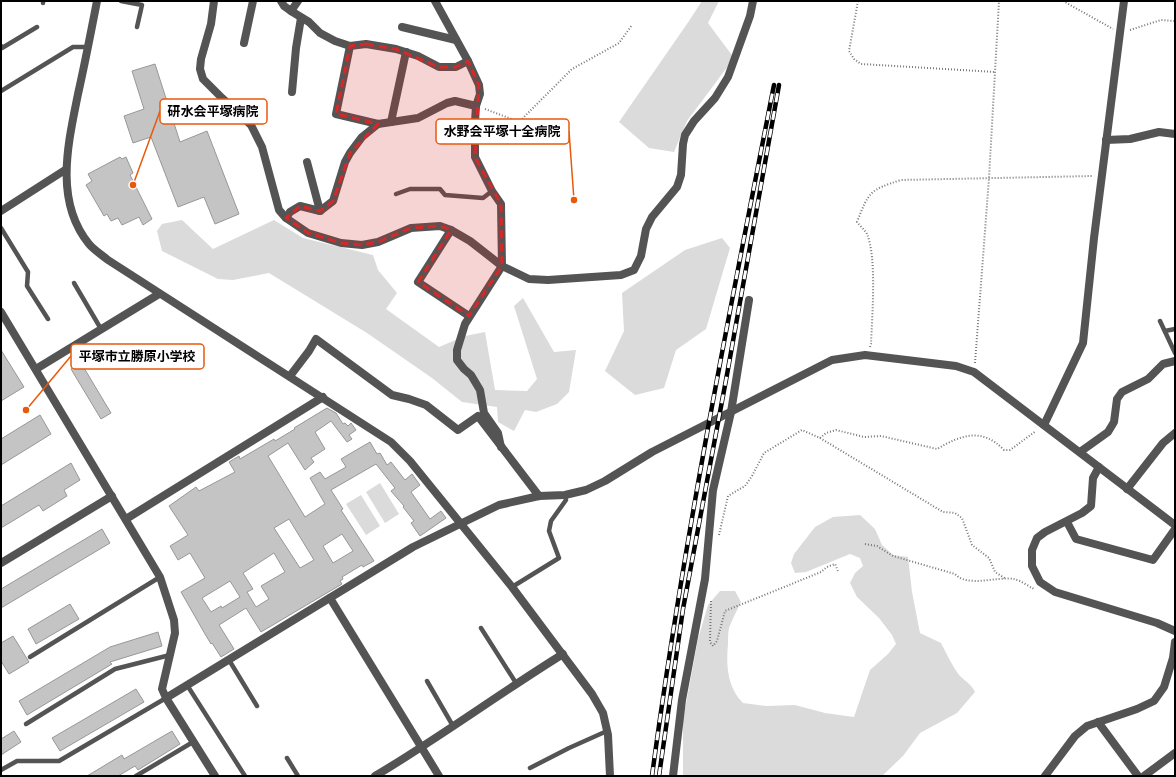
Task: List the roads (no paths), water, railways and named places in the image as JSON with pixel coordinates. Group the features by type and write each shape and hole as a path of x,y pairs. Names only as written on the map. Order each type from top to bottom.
{"street":[{"path":"97,1 69,139 66,170 69,202 78,227 90,244 108,260 158,294 323,397 390,442 410,461 512,587 592,694 603,713 607,730 610,776"},
{"path":"214,1 211,24 201,59 200,68 204,79 222,98 251,124 262,147 279,210 286,218 308,233 341,243 362,245 378,242 411,228 440,226 451,230 470,242 502,266 529,278 548,280 622,275 634,270 641,256 646,229 652,217 677,187 681,175 682,144 685,135 694,120 715,98 728,77 750,16 753,1"},
{"path":"244,43 254,1"},
{"path":"281,1 284,6 309,22 320,33 335,41 350,46 366,44 396,49 418,56 440,67 456,67 468,61"},
{"path":"291,11 298,1"},
{"path":"435,1 468,61 479,85 480,94 476,106 476,157 492,192 500,204 502,266 465,324 457,350 457,360 471,375 480,390 484,413 498,432 501,447"},
{"path":"1044,425 1083,343 1106,140 1124,1"},
{"path":"292,92 296,48 301,18"},
{"path":"402,27 456,40"},
{"path":"350,46 336,114 378,124 418,118 447,103 455,101 476,106"},
{"path":"391,122 406,52"},
{"path":"320,211 333,201 345,162 350,153 362,137 378,124"},
{"path":"1106,140 1130,139 1159,132 1175,134"},
{"path":"307,162 320,211"},
{"path":"1,211 66,170"},
{"path":"286,218 290,212 300,206 320,211"},
{"path":"451,230 418,282 469,316"},
{"path":"36,369 158,294"},
{"path":"673,776 682,700 705,579 713,490 731,412 749,300"},
{"path":"1,312 160,576 174,620 175,633 162,688 166,698 215,776"},
{"path":"290,376 316,339 392,395 426,405 458,430 478,416 538,496"},
{"path":"166,698 413,547 499,505 538,496 565,495 586,490 605,481 652,452 832,360 865,355 956,366 974,372 988,381 1175,525"},
{"path":"1080,452 1108,432 1114,422 1117,399 1122,392 1148,379 1163,364 1175,361"},
{"path":"126,519 323,397"},
{"path":"1127,489 1163,443 1175,433"},
{"path":"1099,467 1093,478 1090,506 1082,513 1067,522 1044,532 1037,538 1032,550 1032,566 1040,582 1055,592 1157,623 1175,632"},
{"path":"1,563 112,496"},
{"path":"1067,522 1076,539 1153,560 1175,529"},
{"path":"330,598 439,776"},
{"path":"1045,776 1075,736 1087,726 1154,701 1164,687 1173,658 1175,642"},
{"path":"375,776 421,748 516,683 563,654"},
{"path":"1098,722 1138,776"},
{"path":"1144,776 1175,753"}],"lane":[{"path":"120,1 142,3 137,27"},
{"path":"1,46 2,48 37,26"},
{"path":"1,91 73,47 88,47"},
{"path":"396,194 410,189 440,189 445,195 483,198 492,192"},
{"path":"1,228 28,272 28,286 48,319"},
{"path":"74,283 101,329"},
{"path":"1160,321 1175,353"},
{"path":"1165,332 1175,329"},
{"path":"512,587 560,558 549,531 551,521 566,500 565,495"},
{"path":"30,657 160,576"},
{"path":"481,628 516,683"},
{"path":"26,724 115,670 170,655"},
{"path":"229,660 257,706"},
{"path":"427,681 453,726"},
{"path":"187,685 244,776"},
{"path":"1,770 17,761 59,761 166,698"},
{"path":"530,768 607,730"},
{"path":"136,776 193,742"},
{"path":"287,758 298,776"}],"railway":[{"path":"652,776 664,689 692,516 774,85"},
{"path":"659,776 683,609 779,85"}],"place":[{"name":"研水会平塚病院","path":"133,185"},
{"name":"水野会平塚十全病院","path":"574,200"},
{"name":"平塚市立勝原小学校","path":"26,410"}]}
